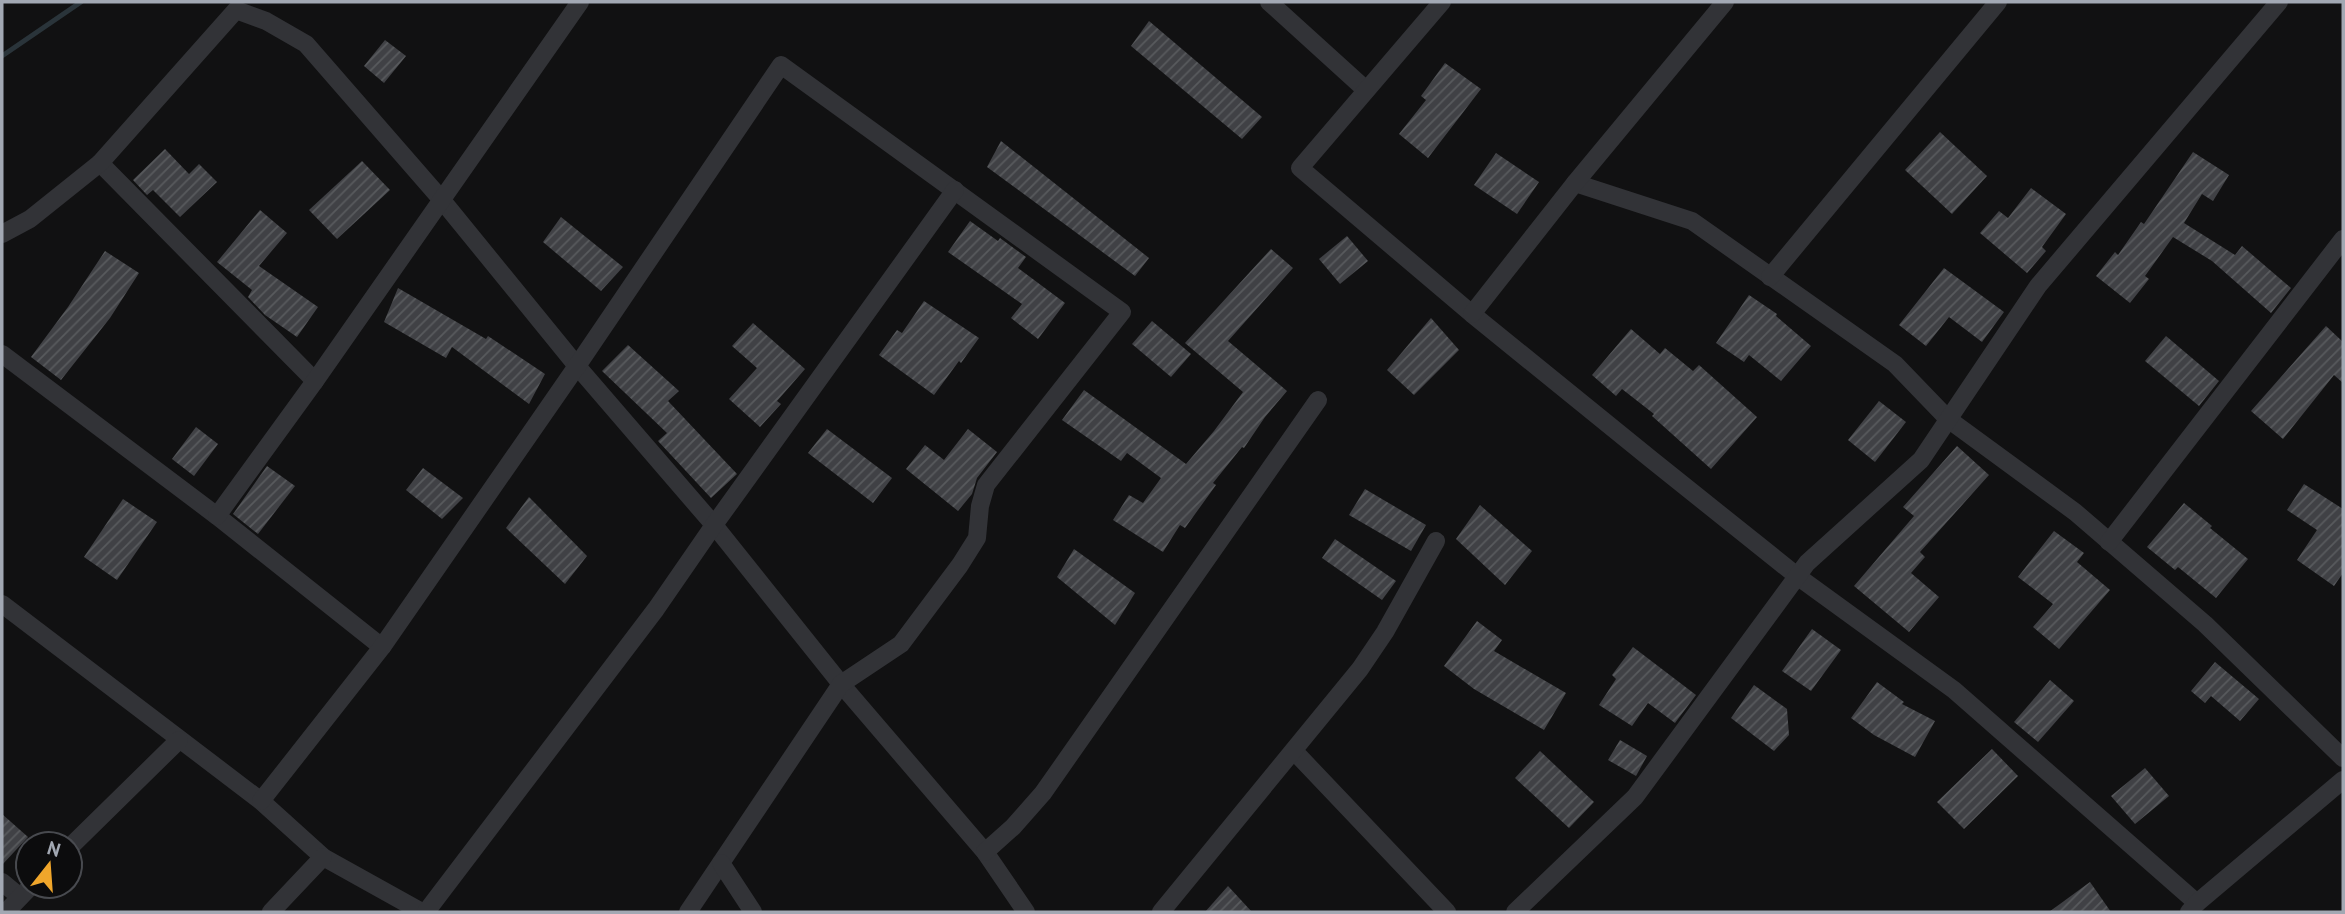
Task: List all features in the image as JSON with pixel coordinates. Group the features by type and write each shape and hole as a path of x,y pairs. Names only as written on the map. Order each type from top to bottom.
{"street":[{"path":"217,516 315,381 580,2"},
{"path":"1269,2 1367,90"},
{"path":"1442,2 1300,168 1472,314 1797,576 1954,690 2193,908 2343,780"},
{"path":"1472,314 1725,2"},
{"path":"1770,278 1998,2"},
{"path":"1515,912 1635,797 1807,563 1921,460 2038,286 2279,2"},
{"path":"2,234 30,219 100,163 236,10 266,21 306,44 441,199 577,366 714,524 841,684 985,852 1026,912"},
{"path":"261,801 382,647 781,65 1122,312 986,485 979,506 977,538 960,565 901,645 841,684 688,912"},
{"path":"100,163 315,381"},
{"path":"1576,183 1692,221 1895,364 1948,419 2075,512 2205,624 2343,758"},
{"path":"2,604 261,801 323,857 424,912 656,609 714,524 955,190"},
{"path":"2109,542 2343,239"},
{"path":"2,354 217,516 382,647"},
{"path":"985,852 1013,827 1043,793 1318,400"},
{"path":"1161,912 1360,670 1385,632 1436,541"},
{"path":"84,834 179,740"},
{"path":"1294,751 1447,912"},
{"path":"271,912 323,857"},
{"path":"721,863 754,912"}],"building":[{"path":"1149,21 1262,117 1242,139 1131,46"},
{"path":"385,40 406,56 384,83 364,66"},
{"path":"1445,63 1481,89 1428,158 1399,134 1426,100 1421,96"},
{"path":"1940,132 1987,176 1952,214 1905,170"},
{"path":"1001,141 1149,258 1135,276 987,167"},
{"path":"165,149 189,174 199,164 217,182 180,217 153,190 147,195 133,180"},
{"path":"2193,152 2229,175 2213,201 2202,194 2184,223 2235,255 2242,246 2291,288 2271,313 2212,261 2173,237 2145,276 2149,279 2130,303 2096,276 2115,252 2118,255 2141,222 2144,224"},
{"path":"1496,153 1539,182 1517,214 1474,185"},
{"path":"362,161 390,190 337,239 309,210"},
{"path":"2031,188 2066,214 2042,247 2046,251 2027,273 1980,233 1999,211 2008,218"},
{"path":"260,210 287,233 259,266 318,307 297,337 265,315 248,297 252,290 217,262"},
{"path":"561,217 623,267 601,291 543,242"},
{"path":"970,221 1026,257 1018,268 1065,303 1038,339 1011,318 1022,304 948,252"},
{"path":"1347,236 1368,261 1340,284 1319,259"},
{"path":"1271,249 1293,268 1228,341 1287,391 1244,448 1242,447 1213,483 1216,485 1185,528 1180,525 1163,552 1113,520 1129,495 1143,503 1161,478 1127,453 1121,461 1062,420 1084,390 1186,464 1243,392 1185,343"},
{"path":"105,251 139,273 110,318 61,380 31,357"},
{"path":"1944,268 2004,312 1982,342 1949,317 1926,346 1899,325"},
{"path":"398,288 486,339 488,336 545,374 529,404 452,347 446,358 384,322"},
{"path":"1749,295 1777,314 1776,316 1811,346 1781,381 1749,355 1744,362 1716,343"},
{"path":"924,301 979,338 934,395 879,355 897,330 902,333"},
{"path":"1431,318 1459,350 1414,395 1387,370"},
{"path":"1152,321 1191,354 1171,377 1132,344"},
{"path":"753,323 805,369 777,401 781,404 760,427 729,399 757,368 732,346"},
{"path":"2326,326 2343,342 2343,383 2334,375 2283,439 2251,411"},
{"path":"1631,329 1660,354 1665,348 1693,371 1699,365 1757,417 1711,469 1652,416 1654,414 1622,389 1616,396 1592,375"},
{"path":"2166,336 2219,381 2199,406 2145,361"},
{"path":"628,345 679,391 668,401 737,474 711,498 658,441 667,433 602,371"},
{"path":"1879,401 1906,422 1875,462 1848,440"},
{"path":"196,427 218,444 194,476 172,459"},
{"path":"827,429 892,478 873,503 808,453"},
{"path":"968,429 997,452 977,478 972,494 958,511 906,469 925,445 944,460"},
{"path":"1957,446 1989,475 1920,552 1925,557 1911,573 1939,597 1909,632 1854,586 1914,516 1903,507"},
{"path":"267,466 295,486 258,534 233,514"},
{"path":"423,468 463,498 442,519 406,490"},
{"path":"2304,484 2343,509 2343,573 2334,586 2297,560 2317,530 2287,510"},
{"path":"1365,489 1426,525 1411,551 1349,515"},
{"path":"529,497 587,556 565,584 506,528"},
{"path":"123,499 157,522 117,580 84,557"},
{"path":"2184,503 2248,559 2216,598 2178,567 2175,570 2147,547"},
{"path":"1480,505 1532,551 1505,585 1456,539"},
{"path":"2054,531 2084,553 2077,562 2110,590 2059,649 2033,627 2053,604 2018,577"},
{"path":"1335,539 1396,581 1382,600 1322,558"},
{"path":"1074,549 1135,593 1115,625 1057,577"},
{"path":"1477,621 1502,640 1494,651 1566,693 1544,730 1474,689 1444,666"},
{"path":"1812,629 1841,650 1811,691 1782,671"},
{"path":"1633,647 1696,695 1675,723 1648,703 1632,726 1599,705 1616,679 1612,675"},
{"path":"2215,662 2259,699 2240,721 2211,696 2205,703 2191,691"},
{"path":"2050,680 2074,701 2038,742 2014,722"},
{"path":"1877,682 1904,702 1902,704 1935,721 1915,757 1874,735 1851,718"},
{"path":"1754,685 1787,709 1789,735 1774,751 1731,718"},
{"path":"1620,740 1647,756 1636,776 1608,760"},
{"path":"1992,749 2018,776 1964,829 1937,802"},
{"path":"1540,751 1594,802 1569,828 1515,778"},
{"path":"2145,768 2169,796 2135,824 2111,796"},
{"path":"2,814 20,830 14,830 14,852 2,865"},
{"path":"2090,882 2111,912 2049,912"},
{"path":"1228,886 1252,912 1205,912"}],"waterway":[{"path":"2,56 81,2"}]}
